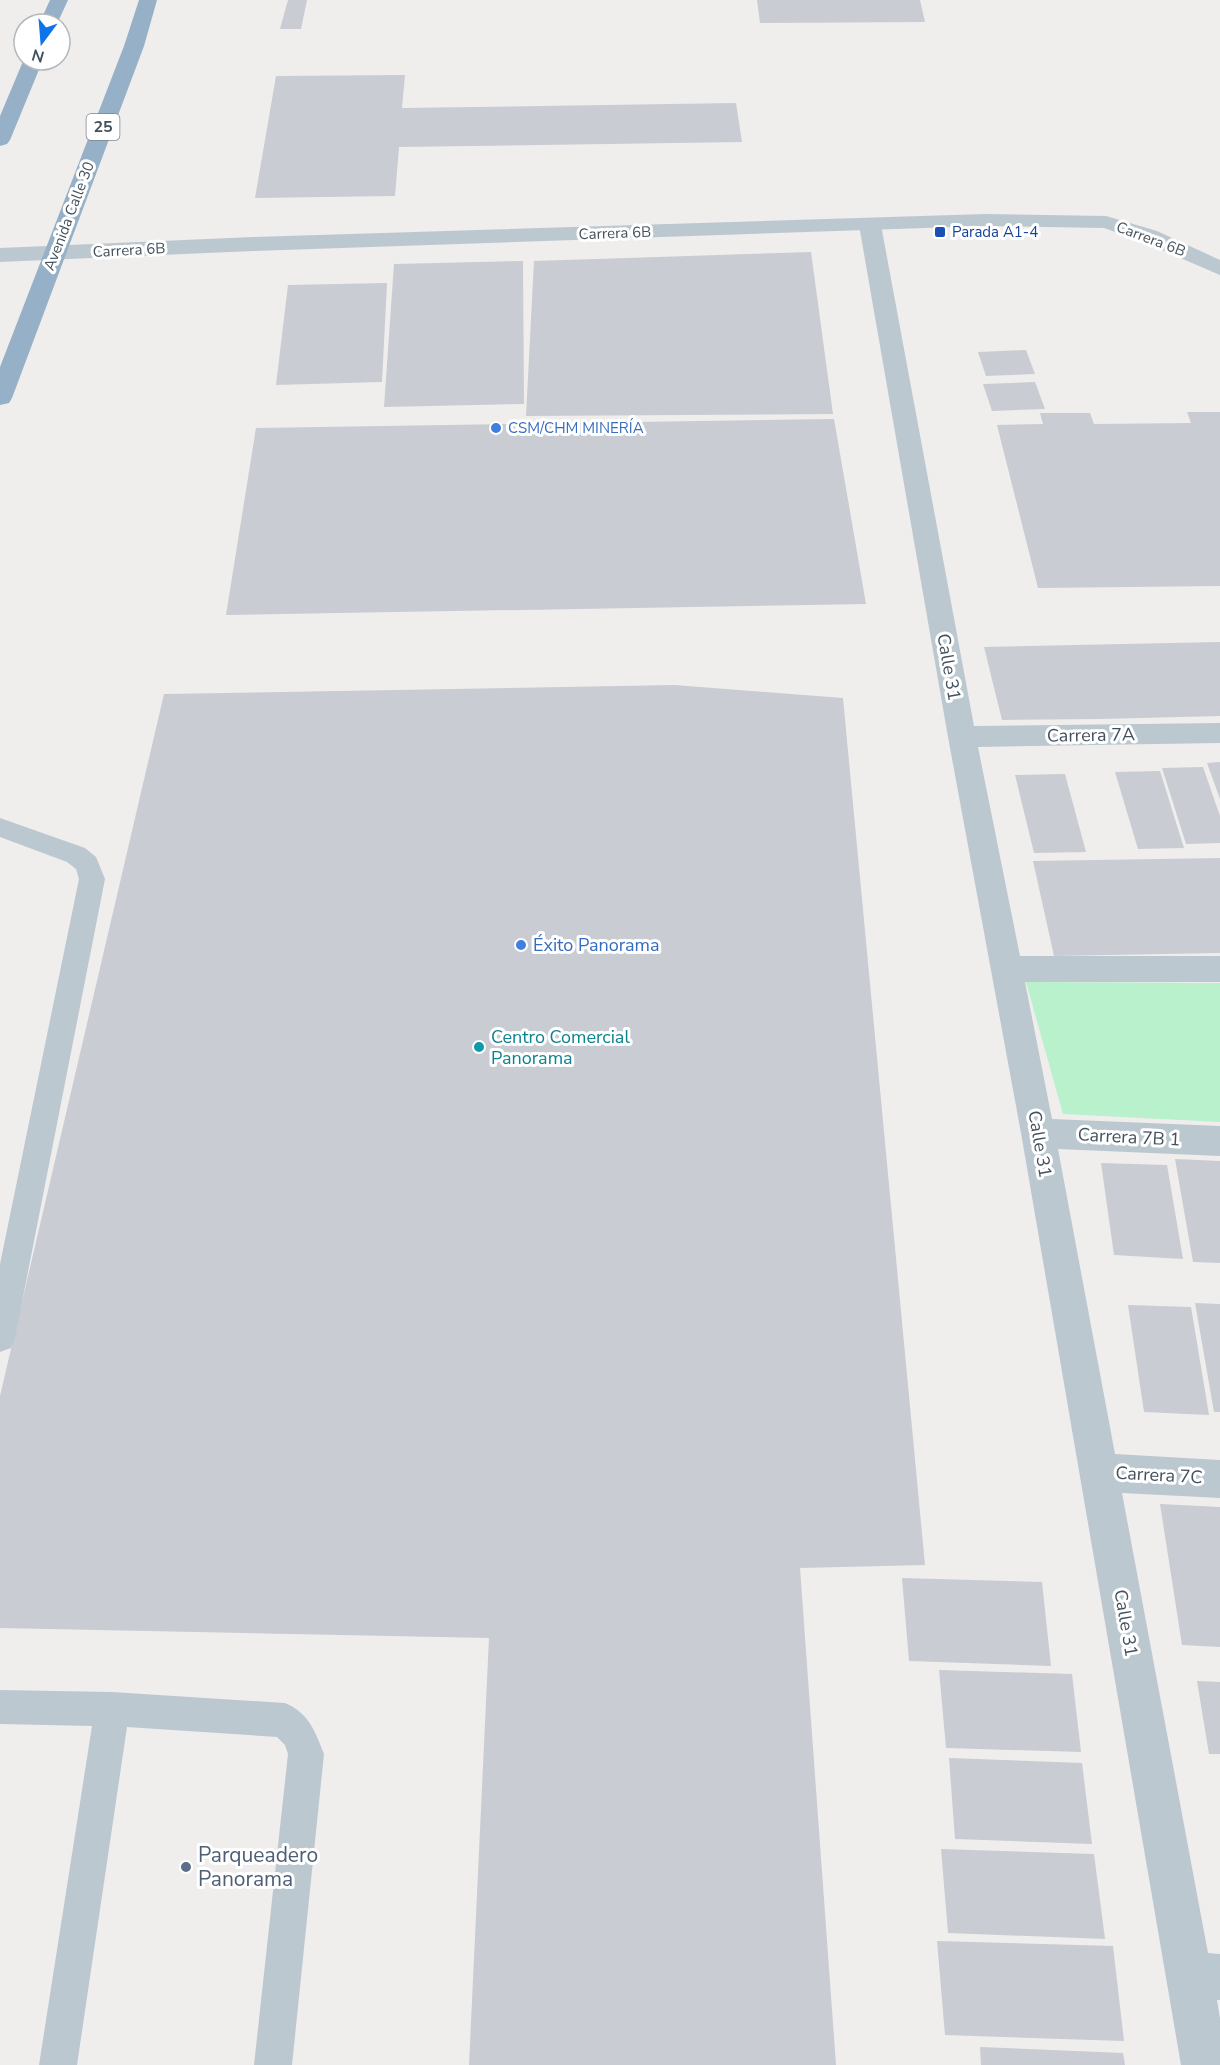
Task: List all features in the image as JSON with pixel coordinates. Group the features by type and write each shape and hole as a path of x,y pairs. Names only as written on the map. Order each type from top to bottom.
{"highway":[{"name":"Avenida Calle 30","path":"0,398 134,46 148,0"},
{"path":"0,140 28,72"}],"street":[{"name":"Carrera 6B","path":"0,255 253,244 985,220 1106,222 1149,236 1220,268"},
{"name":"Calle 31","path":"870,225 962,737 1038,1133 1099,1472 1205,1976 1205,2065"},
{"name":"Carrera 7A","path":"962,737 1220,733"},
{"path":"1007,969 1220,969"},
{"name":"Carrera 7B 1","path":"1038,1133 1220,1141"},
{"name":"Carrera 7C","path":"1099,1472 1220,1479"}],"lane":[{"path":"0,827 76,855 87,864 92,879 0,1338"},
{"path":"0,1707 112,1708 285,1720 299,1734 306,1754 273,2065"},
{"path":"58,2065 112,1708"}],"green space":[{"path":"1026,982 1220,983 1220,1122 1063,1114"}],"building":[{"path":"288,0 307,0 301,29 280,29"},
{"path":"757,0 920,0 925,22 760,23"},
{"path":"405,75 402,108 736,103 742,142 399,147 395,196 255,198 276,76"},
{"path":"811,252 833,414 526,416 534,261"},
{"path":"523,261 524,404 384,407 394,264"},
{"path":"387,283 382,382 276,385 288,285"},
{"path":"1026,350 1035,374 986,376 978,352"},
{"path":"1035,382 1045,409 992,411 983,384"},
{"path":"1187,412 1220,412 1220,586 1038,588 997,425 1043,424 1040,413 1090,413 1094,424 1191,423"},
{"path":"834,419 866,604 226,615 256,428"},
{"path":"1220,642 1220,716 1100,719 1002,720 984,647"},
{"name":"Centro Comercial Panorama","path":"675,685 843,698 925,1565 800,1568 836,2065 469,2065 489,1638 0,1628 0,1396 164,694"},
{"path":"1220,762 1220,799 1207,763"},
{"path":"1203,767 1220,816 1220,843 1186,844 1162,768"},
{"path":"1160,771 1184,848 1138,849 1115,772"},
{"path":"1065,774 1086,852 1034,853 1015,775"},
{"path":"1220,858 1220,953 1054,956 1033,861"},
{"path":"1175,1159 1220,1161 1220,1263 1193,1262"},
{"path":"1101,1163 1167,1165 1183,1259 1114,1255"},
{"path":"1195,1303 1220,1304 1220,1412 1214,1412"},
{"path":"1128,1305 1191,1307 1209,1415 1144,1412"},
{"path":"1160,1504 1220,1507 1220,1647 1182,1645"},
{"path":"902,1578 1042,1582 1051,1666 909,1661"},
{"path":"939,1670 1072,1674 1081,1752 946,1748"},
{"path":"1197,1681 1220,1682 1220,1754 1209,1754"},
{"path":"949,1758 1082,1763 1092,1844 955,1839"},
{"path":"941,1849 1094,1854 1105,1939 948,1933"},
{"path":"937,1941 1113,1946 1124,2041 945,2035"},
{"path":"980,2047 1123,2053 1125,2065 981,2065"}],"place":[{"name":"Parada A1-4","path":"940,232"},
{"name":"CSM/CHM MINERÍA","path":"496,428"},
{"name":"Éxito Panorama","path":"521,945"},
{"name":"Centro Comercial Panorama","path":"479,1047"},
{"name":"Parqueadero Panorama","path":"186,1867"}]}
